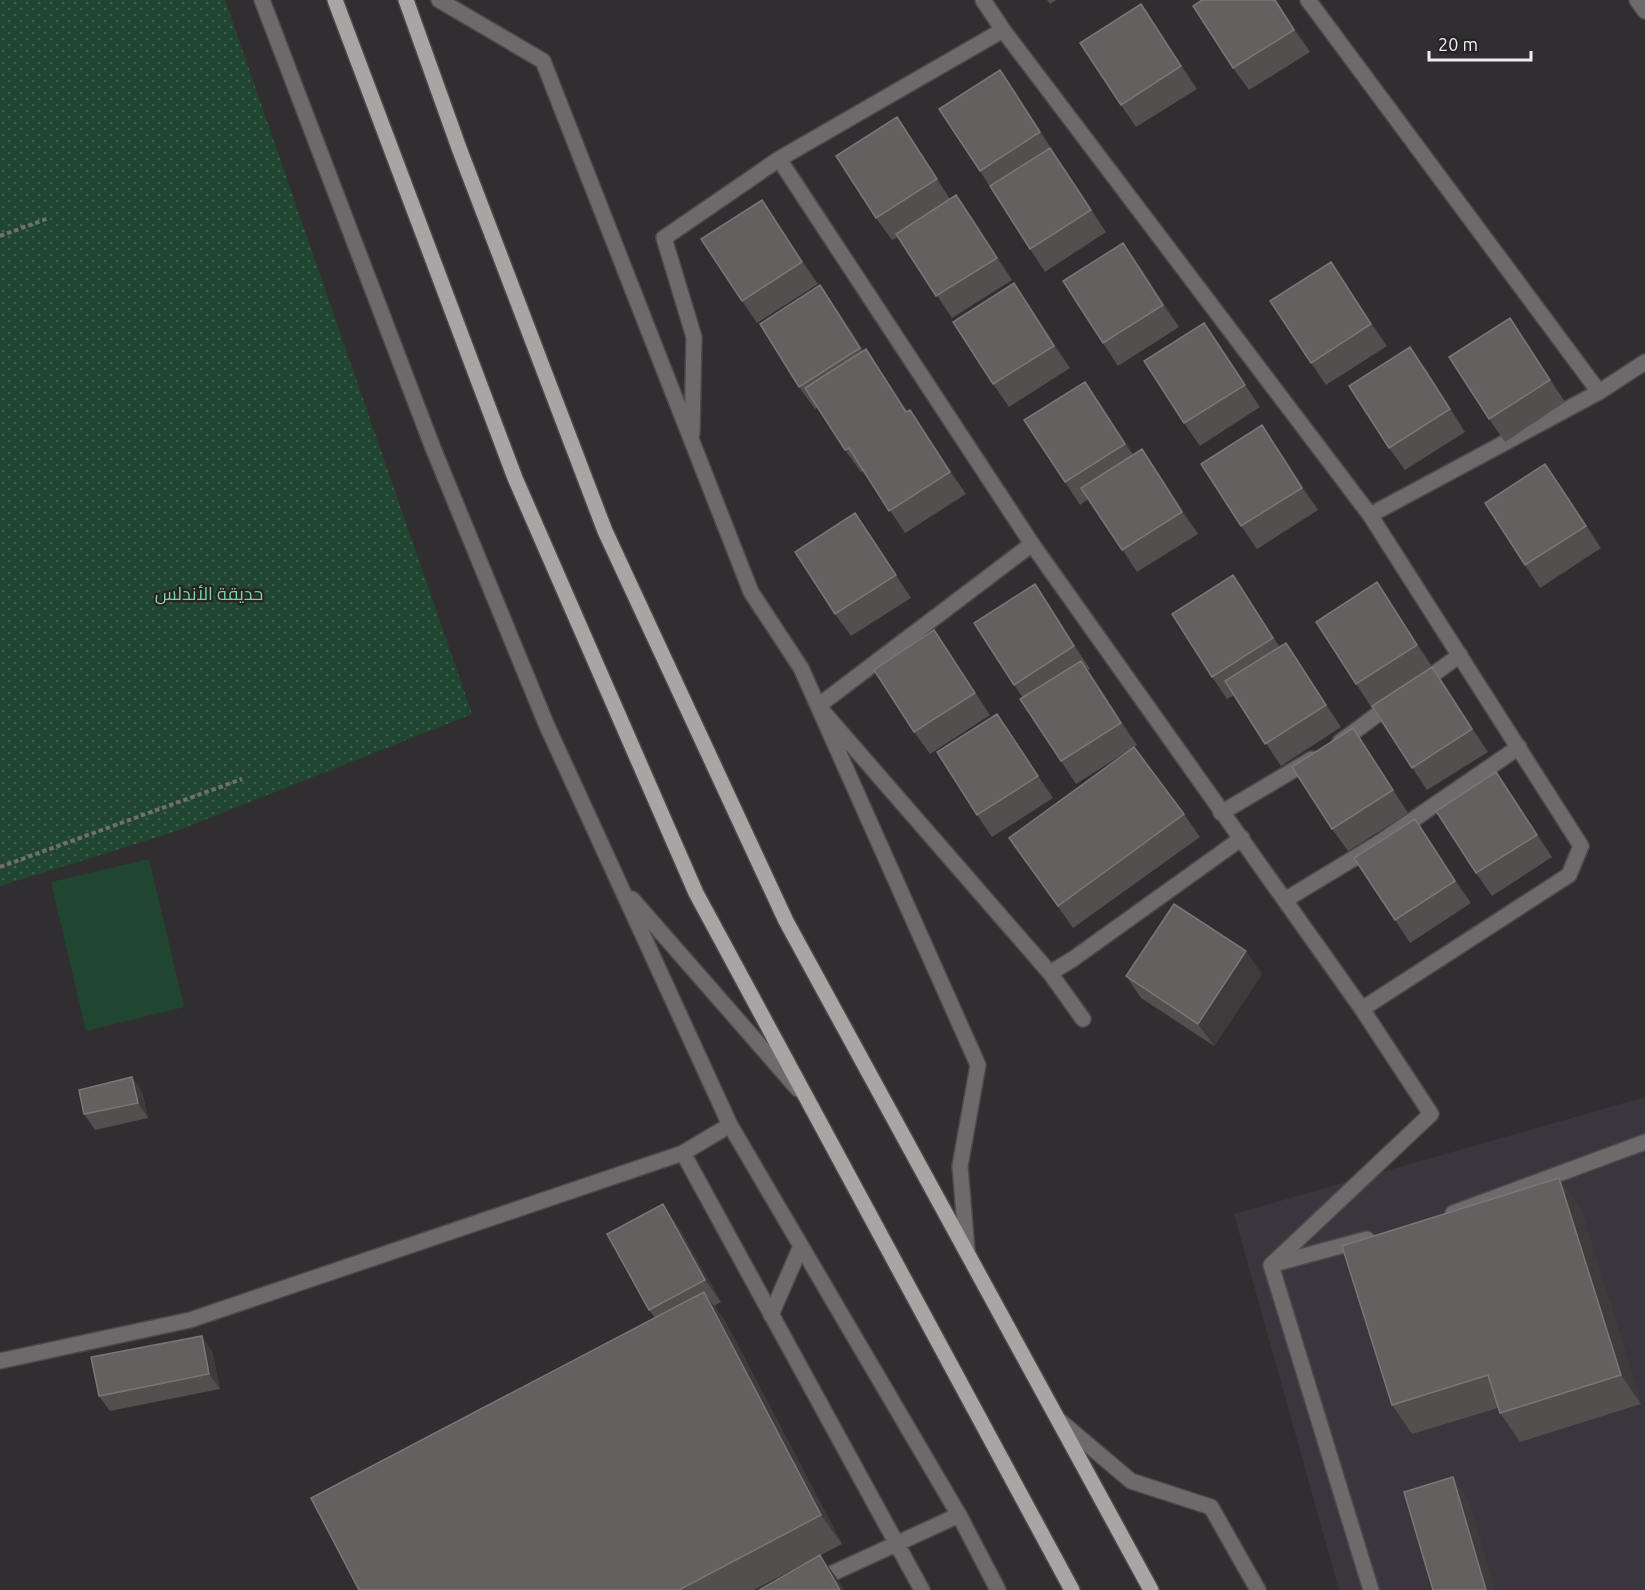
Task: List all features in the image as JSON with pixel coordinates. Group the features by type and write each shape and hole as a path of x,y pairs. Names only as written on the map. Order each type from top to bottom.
{"main road":[{"path":"334,0 520,489 696,893 1072,1590"},
{"path":"406,0 459,148 605,531 786,921 1151,1590"}],"street":[{"path":"262,0 433,448 547,726 730,1125 959,1515 998,1590"},
{"path":"440,0 543,61 751,592 801,668 978,1065 960,1166 967,1250"},
{"path":"983,0 1003,30 1370,515 1581,846 1569,875 1362,1009"},
{"path":"1308,0 1599,392"},
{"path":"1637,0 1645,11"},
{"path":"691,439 694,338 664,238 779,159 1003,30"},
{"path":"779,159 1032,544 1362,1009 1431,1114 1271,1265"},
{"path":"1370,515 1599,392 1645,362"},
{"path":"818,706 1032,544"},
{"path":"1221,813 1327,751 1460,655"},
{"path":"818,706 1050,973 1083,1019"},
{"path":"1285,900 1378,843 1519,747"},
{"path":"1050,973 1082,953 1242,838"},
{"path":"620,885 808,1101"},
{"path":"0,1360 190,1320 683,1153 730,1125"},
{"path":"1439,1218 1645,1142"},
{"path":"683,1153 922,1590"},
{"path":"1271,1265 1384,1235"},
{"path":"771,1315 801,1246"},
{"path":"1271,1265 1371,1590"},
{"path":"1060,1421 1131,1481 1210,1507 1258,1590"},
{"path":"796,1590 959,1515"}],"path":[{"path":"0,236 49,218"},
{"path":"0,866 242,779"}],"shaded area":[{"path":"1645,1097 1645,1590 1339,1590 1234,1214"}],"green space":[{"name":"حديقة الأندلس","path":"0,0 225,0 472,714 174,832 0,886"},
{"path":"149,859 184,1007 86,1031 51,882"}],"building":[{"path":"1202,0 1275,0 1294,30 1233,68 1193,6"},
{"path":"1141,4 1181,66 1121,105 1080,43"},
{"path":"1000,70 1040,132 980,171 939,109"},
{"path":"897,117 937,179 876,218 836,156"},
{"path":"1050,148 1091,210 1030,249 990,186"},
{"path":"956,195 997,258 936,296 896,234"},
{"path":"762,200 802,262 742,301 701,239"},
{"path":"1123,243 1163,305 1103,343 1063,281"},
{"path":"1331,262 1371,324 1311,363 1270,301"},
{"path":"1014,283 1054,346 993,384 953,322"},
{"path":"820,285 860,348 799,387 760,324"},
{"path":"1510,318 1550,380 1489,419 1449,357"},
{"path":"1204,323 1245,385 1184,423 1144,361"},
{"path":"1410,347 1450,409 1389,448 1349,386"},
{"path":"866,349 906,412 910,410 950,472 889,511 849,448 845,450 805,388"},
{"path":"1085,382 1125,444 1065,482 1024,420"},
{"path":"1262,425 1302,488 1241,526 1201,464"},
{"path":"1142,449 1182,512 1122,550 1081,488"},
{"path":"1545,464 1586,526 1525,565 1485,503"},
{"path":"855,513 896,575 835,614 795,552"},
{"path":"1233,575 1273,638 1212,677 1172,614"},
{"path":"1377,582 1417,645 1356,684 1316,622"},
{"path":"1035,584 1074,646 1014,685 974,623"},
{"path":"934,630 975,693 914,732 874,670"},
{"path":"1286,643 1326,705 1265,744 1225,681"},
{"path":"1081,661 1121,723 1061,761 1020,699"},
{"path":"1432,667 1472,729 1412,768 1372,706"},
{"path":"997,714 1038,776 977,815 937,752"},
{"path":"1353,728 1393,790 1332,829 1292,767"},
{"path":"1134,747 1184,814 1058,906 1009,838"},
{"path":"1496,772 1537,835 1476,873 1436,811"},
{"path":"1415,819 1455,881 1395,920 1354,858"},
{"path":"1174,904 1246,951 1198,1024 1126,976"},
{"path":"132,1077 138,1103 84,1114 79,1090"},
{"path":"1559,1178 1621,1375 1500,1413 1488,1375 1392,1405 1342,1246"},
{"path":"663,1204 705,1280 649,1310 607,1234"},
{"path":"704,1292 821,1515 679,1590 359,1590 311,1498"},
{"path":"202,1336 209,1374 99,1396 91,1357"},
{"path":"1453,1477 1486,1590 1433,1590 1404,1492"},
{"path":"820,1555 840,1590 759,1590"}]}
